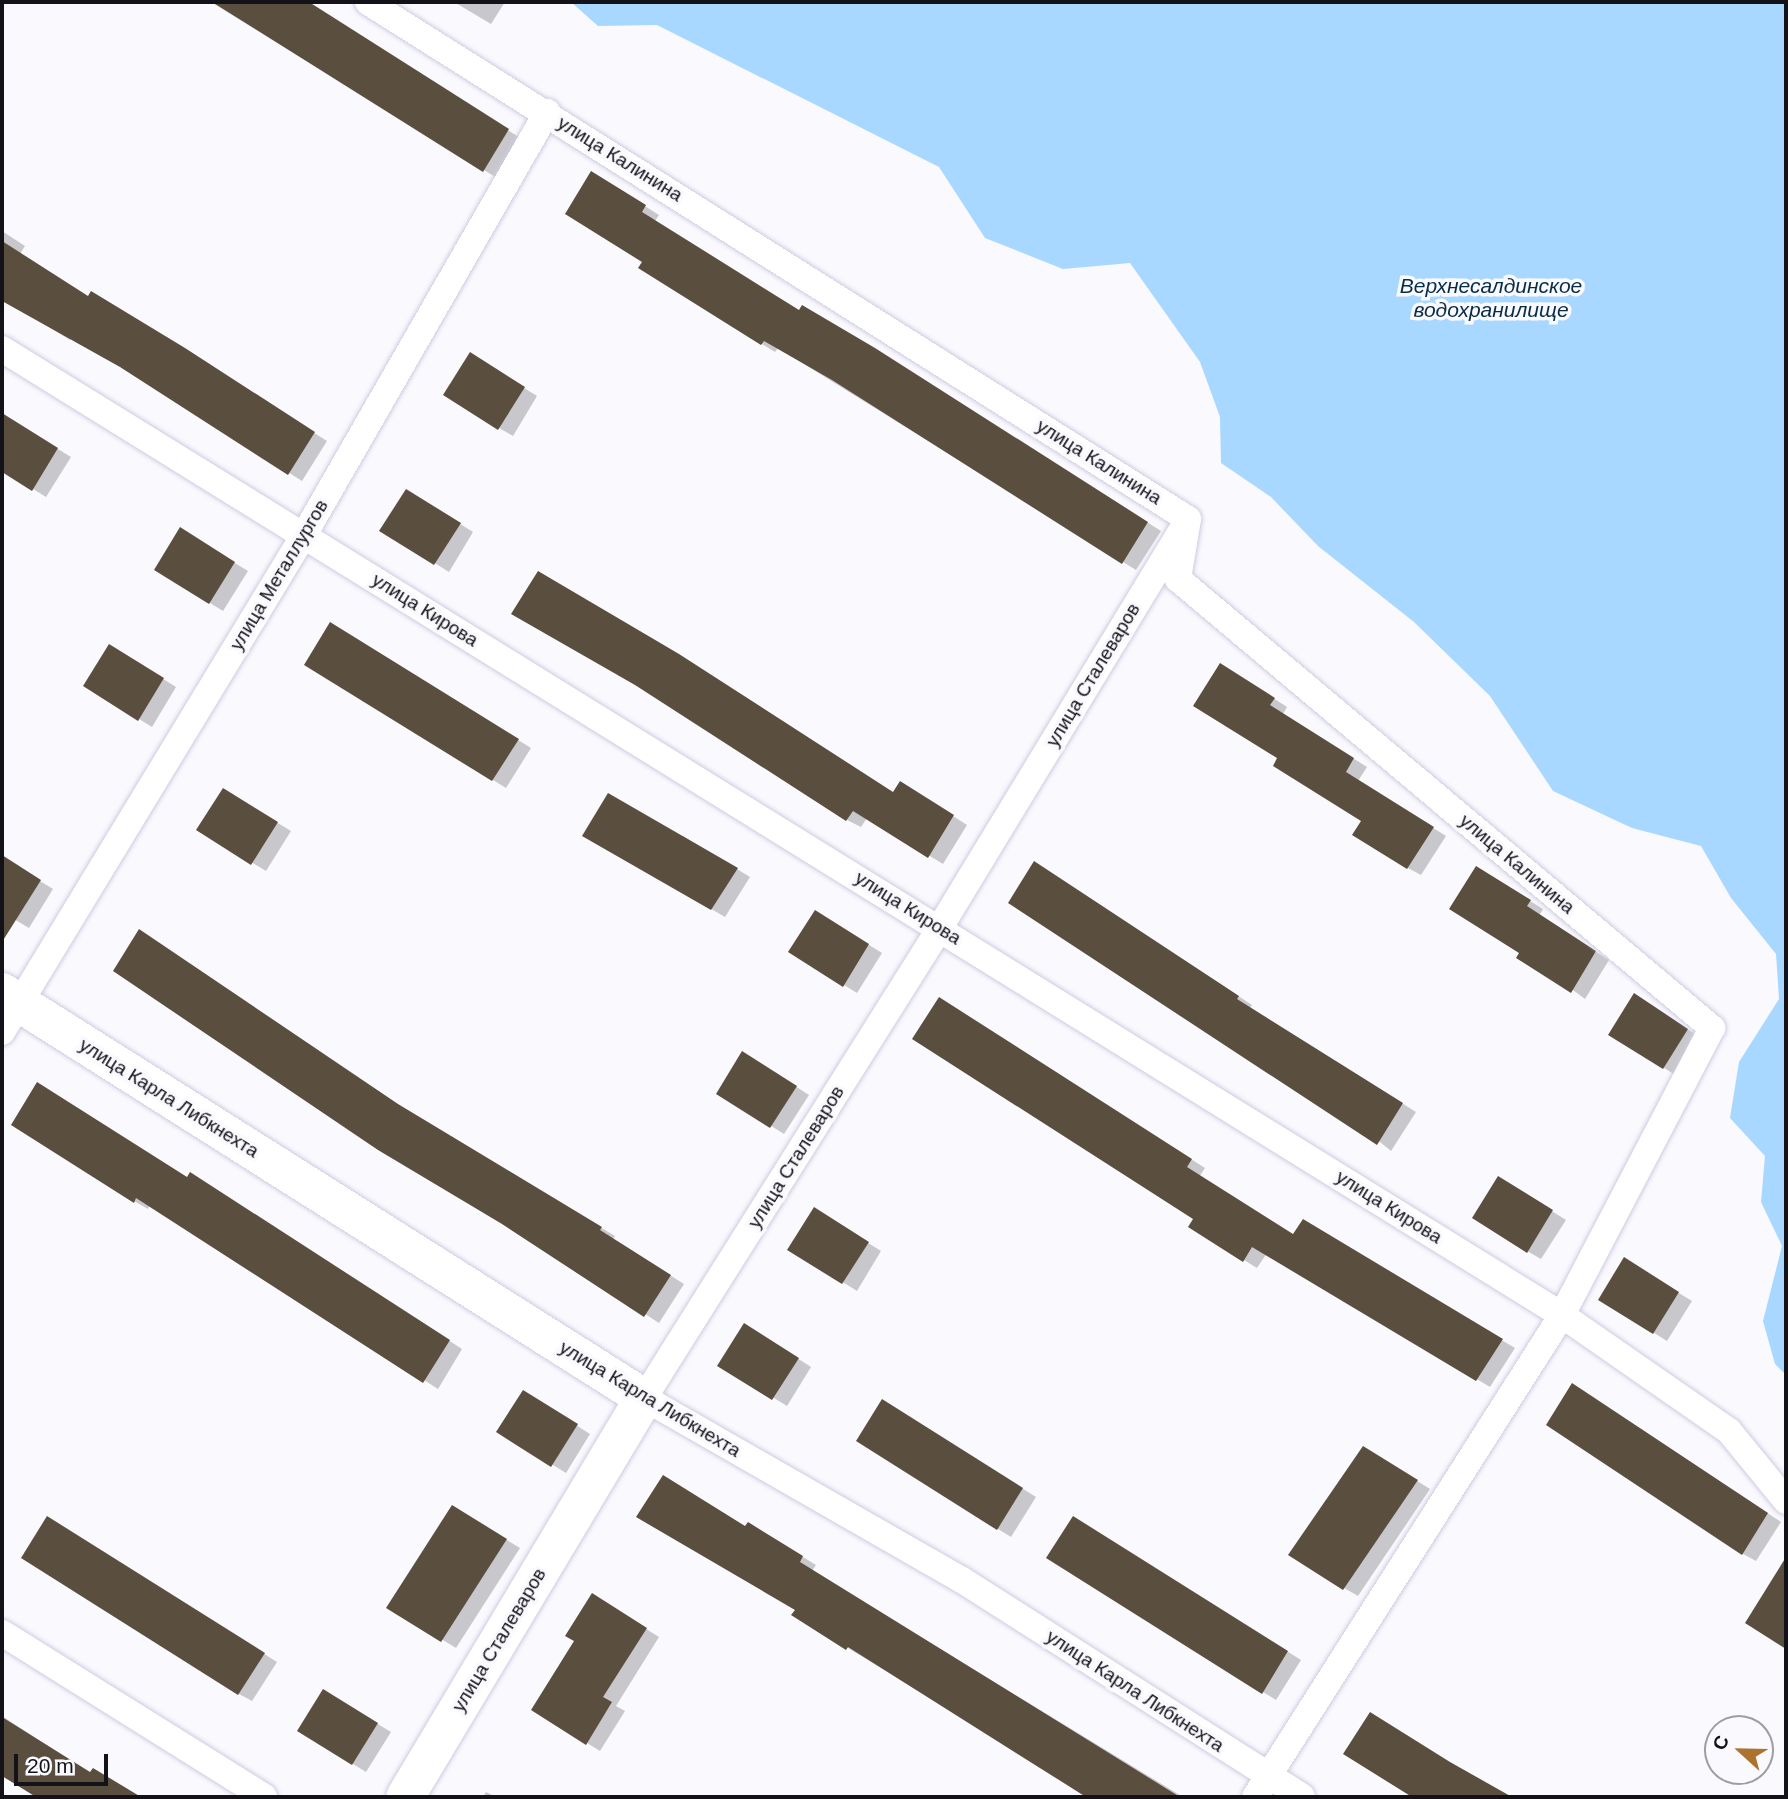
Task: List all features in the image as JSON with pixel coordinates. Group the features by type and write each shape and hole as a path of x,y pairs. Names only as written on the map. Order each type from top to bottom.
{"main road":[{"name":"улица Карла Либкнехта","path":"7,1009 644,1398"},
{"name":"улица Сталеваров","path":"405,1797 644,1398"}],"street":[{"name":"улица Калинина","path":"368,2 547,112 1188,519 1178,579 1712,1028 1562,1315"},
{"name":"улица Металлургов","path":"7,1009 304,535 547,112"},
{"name":"улица Кирова","path":"2,349 1562,1315 1729,1431 1786,1501"},
{"name":"улица Сталеваров","path":"644,1398 940,928 1188,519"},
{"path":"1262,1787 1562,1315"},
{"name":"улица Карла Либкнехта","path":"644,1398 962,1580 1262,1787 1302,1797"},
{"path":"2,1633 264,1797"}],"water":[{"name":"Верхнесалдинское водохранилище","path":"571,2 1786,2 1786,1375 1775,1364 1763,1321 1782,1246 1761,1202 1765,1156 1730,1118 1739,1062 1779,999 1776,954 1731,898 1701,846 1632,828 1553,791 1490,696 1414,622 1318,546 1271,497 1221,463 1220,417 1200,362 1130,263 1063,269 985,238 939,167 657,25 598,26"}],"building":[{"path":"212,2 309,2 509,129 483,172"},
{"path":"591,171 646,205 642,212 799,310 802,305 875,348 1148,522 1122,564 832,380 764,341 761,345 638,268 642,262 565,214"},
{"path":"2,241 88,296 91,291 185,348 315,432 288,475 120,367 2,301"},
{"path":"470,352 525,387 498,430 443,395"},
{"path":"2,413 58,448 32,491 2,472"},
{"path":"406,489 461,523 434,565 379,531"},
{"path":"180,527 235,562 209,604 154,570"},
{"path":"538,571 679,654 893,792 900,781 954,815 928,858 853,811 846,821 635,685 511,614"},
{"path":"330,622 519,739 492,781 304,665"},
{"path":"109,644 164,678 138,721 83,686"},
{"path":"1220,663 1275,698 1270,705 1354,758 1346,772 1434,827 1407,869 1352,835 1361,821 1273,766 1277,758 1193,706"},
{"path":"223,788 278,822 251,865 196,830"},
{"path":"608,793 738,868 711,910 582,836"},
{"path":"2,855 41,880 2,942"},
{"path":"1034,861 1239,996 1237,999 1403,1103 1377,1145 1008,903"},
{"path":"1476,866 1531,900 1527,906 1596,951 1571,993 1516,958 1519,953 1449,909"},
{"path":"815,910 869,944 843,987 788,952"},
{"path":"139,929 398,1104 602,1227 600,1230 671,1275 644,1317 502,1224 378,1150 113,971"},
{"path":"1634,993 1688,1029 1663,1069 1608,1035"},
{"path":"939,997 1192,1159 1187,1167 1293,1234 1303,1219 1503,1339 1476,1381 1252,1247 1243,1262 1188,1227 1193,1219 912,1039"},
{"path":"742,1051 797,1086 770,1128 716,1094"},
{"path":"37,1082 187,1177 190,1172 450,1340 423,1383 136,1198 134,1203 11,1125"},
{"path":"1498,1176 1553,1210 1527,1253 1472,1218"},
{"path":"814,1207 869,1242 842,1284 787,1250"},
{"path":"1624,1257 1679,1292 1653,1334 1598,1300"},
{"path":"744,1323 799,1358 772,1400 717,1366"},
{"path":"1572,1383 1768,1513 1742,1555 1546,1425"},
{"path":"523,1390 578,1424 551,1467 496,1432"},
{"path":"882,1399 1023,1488 997,1530 856,1441"},
{"path":"1363,1446 1418,1480 1343,1590 1288,1555"},
{"path":"663,1475 745,1526 748,1522 803,1556 800,1562 1180,1797 1086,1797 848,1647 846,1650 791,1615 795,1610 636,1517"},
{"path":"452,1505 507,1539 441,1642 386,1608"},
{"path":"47,1516 265,1653 238,1695 21,1558"},
{"path":"1073,1516 1288,1651 1262,1694 1046,1558"},
{"path":"1786,1557 1786,1649 1745,1623"},
{"path":"592,1593 647,1628 603,1697 612,1702 586,1745 531,1710 574,1641 565,1636"},
{"path":"323,1689 378,1723 352,1765 297,1731"},
{"path":"1370,1712 1512,1797 1412,1797 1343,1754"},
{"path":"2,1717 90,1772 93,1768 141,1797 36,1797 2,1776"}]}
